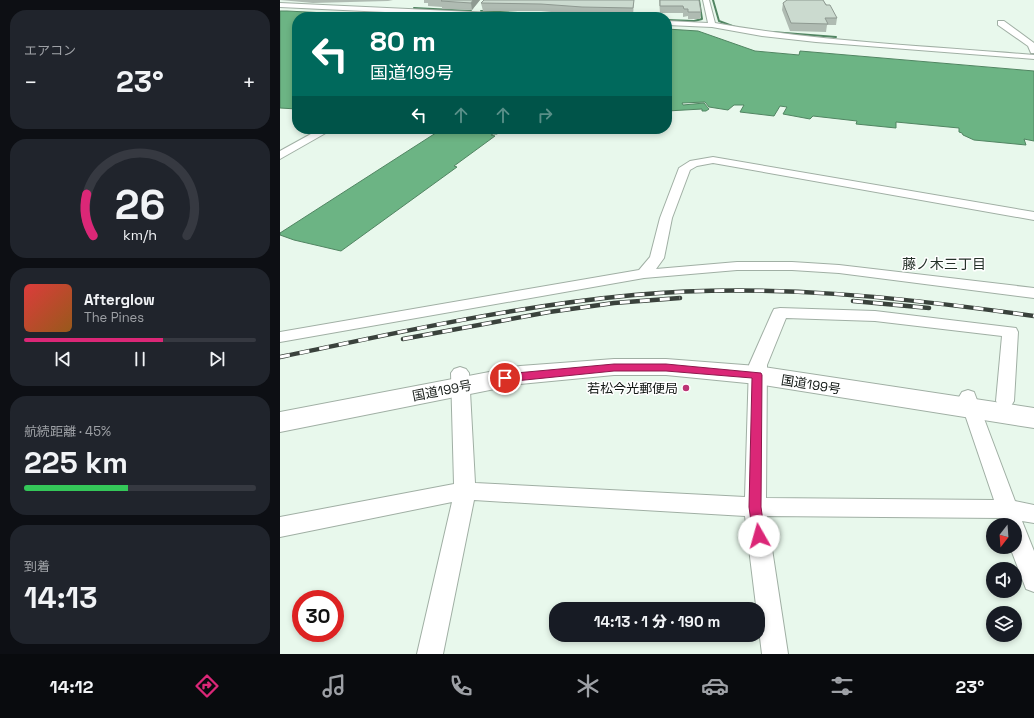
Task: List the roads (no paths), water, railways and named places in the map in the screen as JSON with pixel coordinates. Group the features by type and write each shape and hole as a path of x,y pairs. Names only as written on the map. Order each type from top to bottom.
{"highway":[{"name":"国道199号","path":"280,408 461,379 614,367 666,367 758,370 970,403 1034,418"},
{"name":"国道199号","path":"280,422 461,379"},
{"name":"国道199号","path":"970,403 1006,401 1034,406"}],"street":[{"path":"301,6 310,0"},
{"path":"706,0 712,25"},
{"path":"343,8 350,3"},
{"path":"280,5 343,8 387,7 453,12"},
{"path":"477,12 482,5"},
{"path":"672,23 712,25 762,34 816,40 1034,57"},
{"path":"1001,23 1032,45 1034,51"},
{"path":"280,156 319,134"},
{"path":"644,274 657,258 666,218 685,168 694,164 713,160 1034,216"},
{"path":"280,337 644,274 737,266 792,266 839,269 1034,293"},
{"path":"775,654 755,507 758,370 780,314 875,316 1010,332 1006,401"},
{"path":"430,654 465,491 461,379"},
{"path":"970,403 1010,517"},
{"path":"280,527 465,491 755,507 1010,517 1034,514"},
{"path":"1022,549 1034,581"}],"waterway":[{"path":"672,20 694,21 702,19 699,0"},
{"path":"713,0 719,21 735,27"},
{"path":"414,8 471,11"},
{"path":"481,11 500,12"},
{"path":"772,32 836,37"}],"railway":[{"path":"280,357 500,313 589,300 634,295 685,292 785,291 835,294 934,303 1034,316"},
{"path":"403,339 549,312 614,303 680,298"},
{"path":"853,301 929,308"}],"place":[{"name":"若松今光郵便局","path":"686,388"}],"district":[{"name":"藤ノ木三丁目","path":"944,264"}]}
